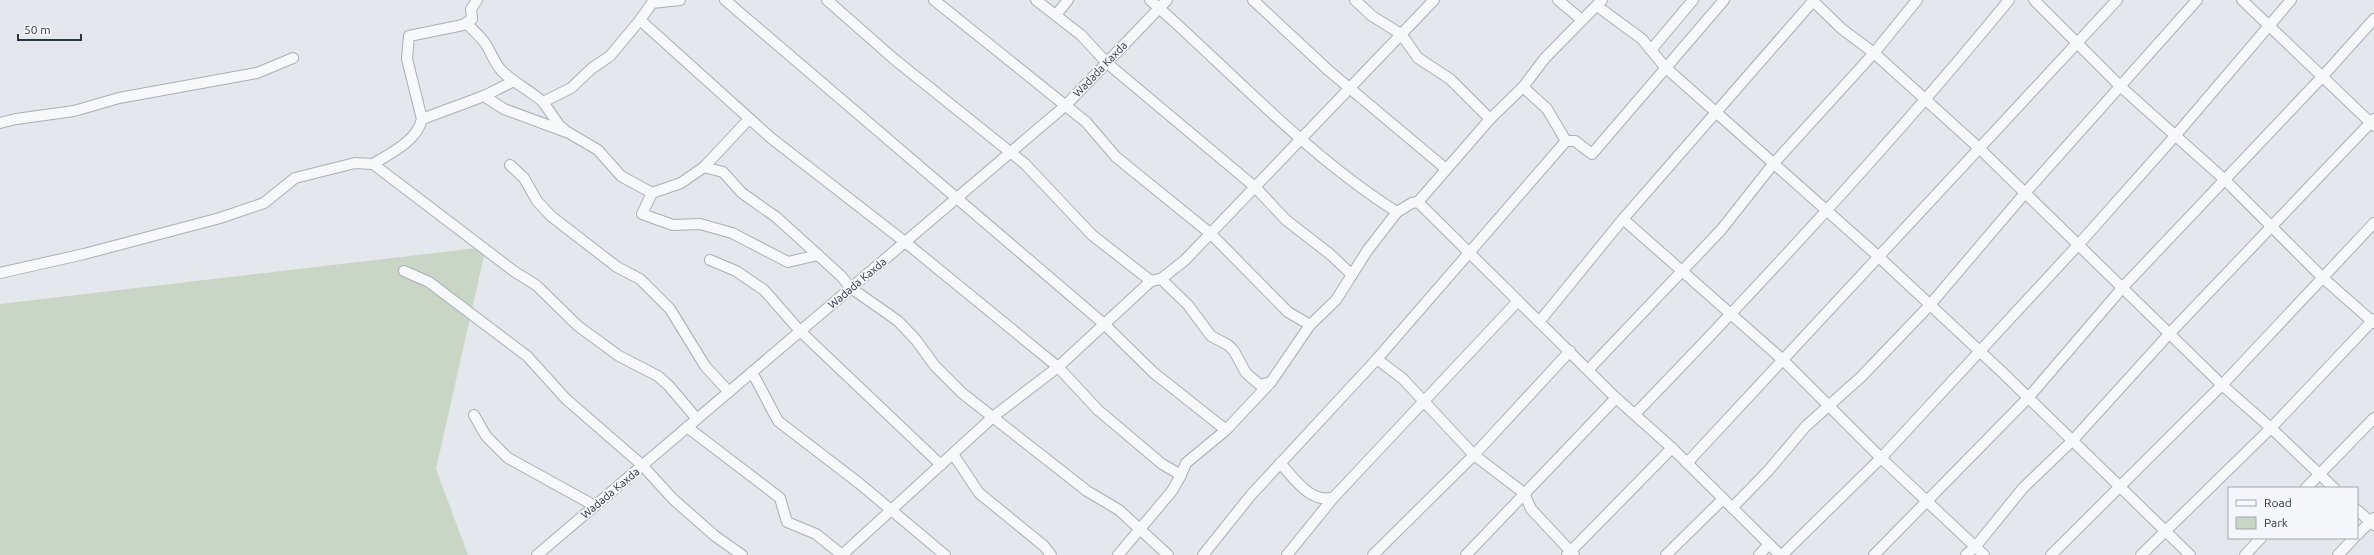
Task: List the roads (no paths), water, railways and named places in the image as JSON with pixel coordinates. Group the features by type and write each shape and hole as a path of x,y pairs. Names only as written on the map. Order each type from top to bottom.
{"street":[{"path":"373,164 420,131 422,119 407,59 409,36 466,23 472,19 470,4 477,0"},
{"path":"543,102 571,88 591,69 610,56 640,20 648,2 680,0"},
{"path":"725,0 1104,324 1154,373 1226,430"},
{"path":"827,0 894,59 1041,179 1092,235 1151,281"},
{"path":"934,0 957,21 1003,54 1086,122 1116,157 1211,234 1288,312 1310,325"},
{"path":"1036,0 1081,35 1107,62 1255,187 1297,230 1331,255 1352,274"},
{"path":"1056,16 1068,0"},
{"path":"1150,0 1301,138 1374,198 1397,212"},
{"name":"Wadada Kaxda","path":"537,555 1065,106 1167,0"},
{"path":"1253,0 1350,88 1446,169"},
{"path":"1355,0 1372,16 1401,34 1418,58 1450,79 1490,119"},
{"path":"687,427 780,498 787,522 816,534 842,555 994,416 1058,367 1151,281 1162,279 1211,234 1434,0"},
{"path":"1558,0 1582,20"},
{"path":"1651,50 1693,0"},
{"path":"1566,141 1575,142 1592,154 1665,66 1724,0"},
{"path":"1589,369 1721,230 1774,163 1874,53 1917,0"},
{"path":"1635,414 1732,314 1827,211 1926,101 2009,0"},
{"path":"2034,0 2121,87 2225,180 2324,278 2373,321 2271,428 2141,555"},
{"path":"1687,463 2117,0"},
{"path":"1732,508 1768,471 1806,426 1830,406 1929,306 2025,193 2197,0"},
{"path":"1966,555 1976,546 2023,488 2073,440 2170,333 2373,123 2242,0"},
{"path":"1418,202 1539,322 1589,369 1616,398 1672,448 1781,555 1881,458 1978,351 2079,244 2175,136 2291,0"},
{"path":"1539,322 1623,219 1716,113 1810,1 1842,29 1874,53 1979,148 2222,385 2271,428 2333,487"},
{"path":"1118,555 1174,489 1186,463 1226,430 1271,382 1310,325 1336,300 1367,251 1397,212 1412,203 1418,202 1490,119 1523,87 1545,58 1600,3 1642,39 1665,66 1716,113 1879,256 1929,306 2073,440 2190,555"},
{"path":"1874,555 1926,500 1952,477 2028,398 2123,287 2323,76 2374,19"},
{"path":"640,20 749,119 905,242 1058,367 1098,410 1162,464 1181,475"},
{"path":"466,23 485,43 493,60 514,81 530,90 543,102 559,125 569,133 598,150 621,176 652,193"},
{"path":"0,123 16,119 74,111 119,98 258,73 293,58"},
{"path":"422,119 484,96 514,81"},
{"path":"1523,87 1547,109 1566,141"},
{"path":"484,96 504,109 569,133"},
{"path":"749,119 704,167 681,183 652,193 642,214 673,225 700,224 732,233 788,262 818,255"},
{"path":"1203,555 1280,463 1376,359 1566,141"},
{"path":"0,273 84,254 220,218 264,203 295,178 355,163 373,164 515,272 536,285 590,334 619,356 658,376 669,386 697,419"},
{"path":"510,165 524,178 537,201 551,216 617,267 640,279 670,309 705,366 729,392"},
{"path":"704,167 723,172 742,193 776,217 841,276 851,288 898,321 916,340 936,366 962,393 994,416 1088,491 1118,510 1141,529 1168,555"},
{"path":"1623,219 1732,314 1782,360 1881,458 1984,555"},
{"path":"2051,555 2222,385 2374,223"},
{"path":"710,260 736,271 764,290 800,331 941,465"},
{"path":"404,271 429,282 527,356 566,399 642,466 673,499 714,536 742,555"},
{"path":"1162,279 1188,305 1210,336 1228,345 1234,351 1246,373 1260,386 1271,382"},
{"path":"1287,555 1334,497 1518,301"},
{"path":"1372,555 1474,455 1570,351"},
{"path":"1376,359 1403,379 1474,455 1524,493 1531,509 1570,554 1672,448"},
{"path":"752,372 778,421 892,510 945,555"},
{"path":"1466,555 1616,398"},
{"path":"474,415 486,436 508,458 595,506"},
{"path":"2307,487 2374,418"},
{"path":"953,454 979,493 1044,546 1051,555"},
{"path":"1280,463 1305,490 1317,498 1326,500 1334,497"},
{"path":"1666,555 1723,499"},
{"path":"2358,511 2373,522 2358,534"},
{"path":"2245,555 2260,539"},
{"path":"2338,555 2353,539"},
{"path":"1759,555 1769,544"}]}
